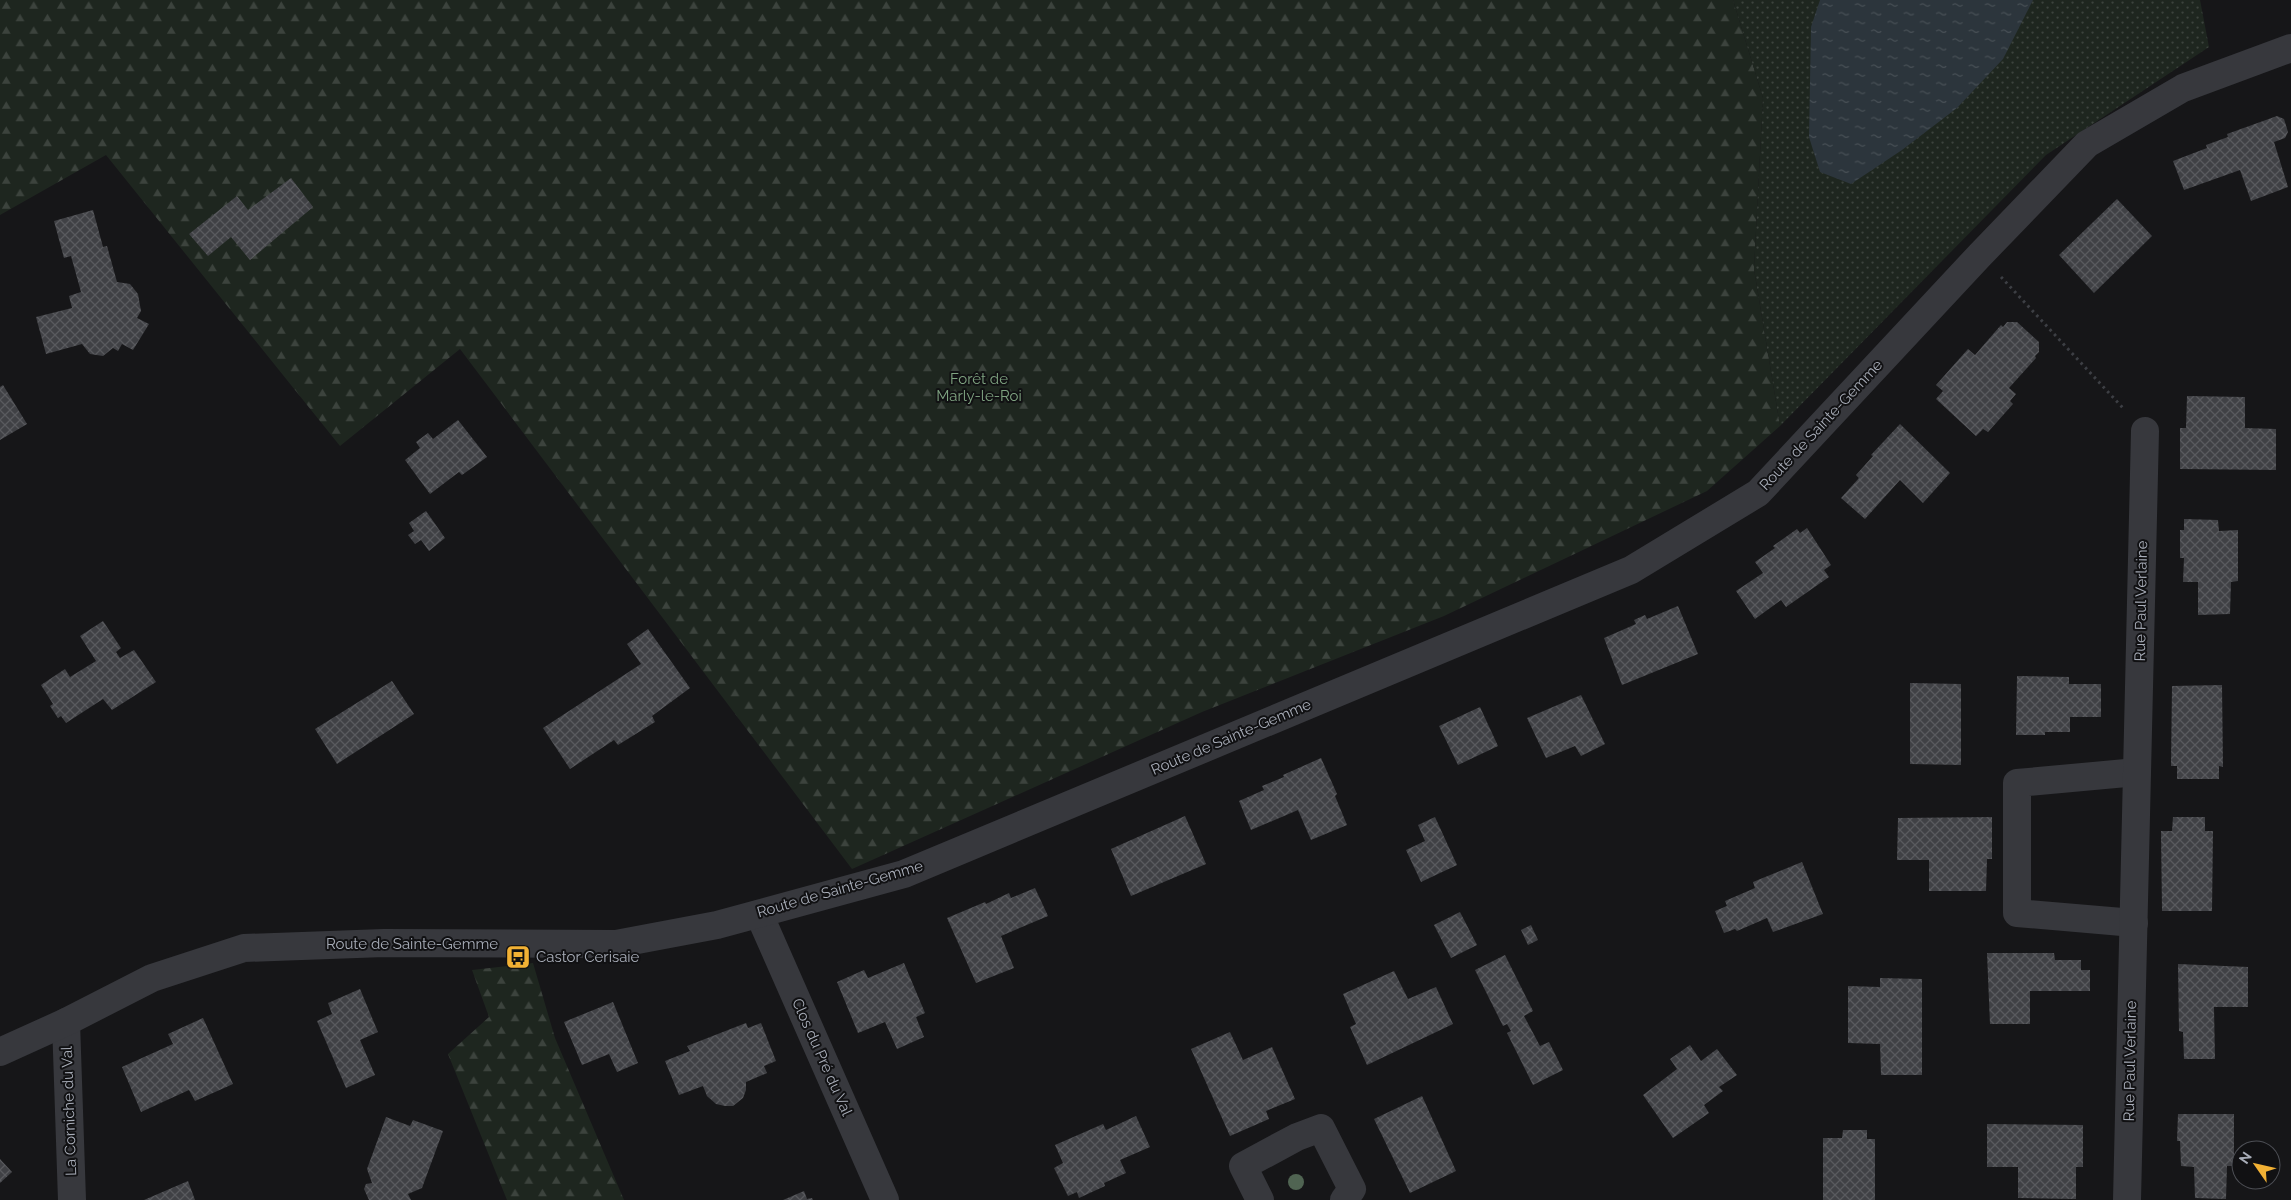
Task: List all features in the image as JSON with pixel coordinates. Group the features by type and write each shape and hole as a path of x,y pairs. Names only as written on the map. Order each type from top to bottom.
{"street":[{"name":"Route de Sainte-Gemme","path":"0,1052 66,1022 152,978 244,948 384,943 616,944 717,925 904,874 1631,570 1758,492 2087,144 2183,88 2291,48"},
{"name":"Rue Paul Verlaine","path":"2127,1200 2145,430"},
{"path":"2134,923 2017,913 2017,783 2137,772"},
{"name":"Clos du Pré du Val","path":"759,914 886,1200"},
{"name":"La Corniche du Val","path":"66,1022 72,1200"},
{"path":"1260,1200 1243,1166 1297,1137 1321,1128 1352,1188 1344,1200"}],"path":[{"path":"1980,255 2145,430"}],"green space":[{"name":"Forêt de Marly-le-Roi","path":"0,0 1733,0 1763,98 1754,269 1780,426 1707,491 1444,616 1202,712 852,869 460,349 340,446 106,155 0,215"},
{"path":"1733,0 2200,0 2209,47 2046,155 1780,426 1754,269 1763,98"},
{"path":"533,963 555,1038 624,1200 507,1200 448,1054 489,1017 472,970"}],"water":[{"path":"1820,0 2033,0 2003,59 1957,108 1902,150 1851,184 1820,172 1809,137 1811,27"}],"building":[{"path":"2277,116 2284,119 2288,132 2285,138 2274,142 2288,187 2251,201 2240,170 2184,190 2173,161 2207,148 2206,145 2228,137 2227,134"},
{"path":"291,178 313,207 250,260 231,237 208,256 189,234 237,196 248,210"},
{"path":"2117,199 2152,236 2094,293 2059,255"},
{"path":"93,210 103,247 107,246 117,282 130,284 138,294 141,311 137,318 149,324 133,350 122,344 118,351 113,348 103,356 90,354 82,344 46,354 36,317 72,308 69,296 81,292 71,256 64,258 54,221"},
{"path":"2007,322 2017,322 2039,342 2039,352 2035,356 2036,358 2009,388 2016,394 2010,401 2013,404 1988,432 1983,429 1976,436 1936,399 1943,391 1936,385 1968,349 1975,355 2001,325 2003,327"},
{"path":"3,385 27,424 0,440 0,387"},
{"path":"2187,396 2245,397 2245,428 2276,429 2276,470 2180,469 2180,428 2186,428"},
{"path":"458,420 487,457 462,475 459,472 430,494 405,460 420,448 416,442 428,433 433,439"},
{"path":"1900,424 1950,473 1923,503 1900,480 1865,519 1841,498 1859,478 1856,475 1873,456 1871,455"},
{"path":"426,511 445,538 429,551 421,540 415,544 408,535 414,531 409,523"},
{"path":"2184,519 2218,520 2219,531 2238,530 2238,581 2231,582 2230,614 2198,615 2198,582 2183,582 2184,558 2180,558 2180,530 2184,530"},
{"path":"1807,528 1831,565 1824,570 1829,577 1786,607 1781,600 1755,619 1736,591 1763,573 1755,562 1775,548 1773,546 1797,529 1800,533"},
{"path":"1678,606 1698,654 1622,685 1604,638 1636,624 1634,620 1645,615 1647,619"},
{"path":"103,621 121,648 116,652 120,658 134,650 156,682 112,710 103,699 66,723 61,716 58,718 50,706 53,704 41,685 65,669 70,677 96,661 80,636"},
{"path":"648,629 690,688 652,716 655,722 618,745 614,740 570,769 543,728 641,664 627,644"},
{"path":"2017,676 2069,677 2069,684 2101,684 2101,717 2070,717 2070,732 2045,732 2045,735 2016,735"},
{"path":"392,681 414,714 337,764 315,729"},
{"path":"1910,683 1961,684 1961,765 1910,764"},
{"path":"2222,685 2223,767 2219,766 2219,779 2177,779 2177,766 2171,766 2172,686"},
{"path":"1581,695 1605,744 1581,756 1575,746 1546,758 1527,718"},
{"path":"1480,707 1498,746 1458,765 1439,726"},
{"path":"1321,758 1337,794 1335,796 1347,825 1311,840 1298,810 1251,830 1239,801 1264,790 1262,786"},
{"path":"1185,816 1206,864 1131,896 1111,849"},
{"path":"1435,817 1457,865 1421,882 1406,850 1425,841 1418,825"},
{"path":"1992,817 1992,859 1987,859 1986,891 1929,891 1929,860 1897,860 1898,818"},
{"path":"2173,817 2205,817 2205,831 2213,831 2212,911 2162,911 2161,831 2172,831"},
{"path":"1802,862 1823,914 1773,932 1767,918 1737,931 1735,929 1724,933 1715,911 1727,906 1725,901 1755,888 1753,882"},
{"path":"1035,888 1048,916 1001,936 1014,968 976,983 947,918 985,902 986,904 1009,893 1011,898"},
{"path":"1460,912 1477,945 1451,958 1434,925"},
{"path":"1531,925 1538,940 1528,945 1521,930"},
{"path":"1987,953 2054,953 2055,960 2081,960 2081,970 2090,970 2090,991 2030,991 2030,1024 1990,1024"},
{"path":"1505,955 1533,1011 1524,1016 1540,1046 1549,1042 1563,1070 1533,1085 1507,1033 1511,1031 1507,1024 1503,1026 1475,970"},
{"path":"904,963 925,1013 916,1017 924,1037 897,1049 885,1022 858,1033 837,982 864,970 868,978"},
{"path":"2178,964 2248,967 2248,1007 2214,1007 2215,1059 2184,1059 2183,1032 2179,1031"},
{"path":"1394,971 1408,999 1436,987 1453,1024 1367,1065 1350,1027 1356,1024 1343,994"},
{"path":"1880,978 1922,979 1922,1075 1881,1075 1880,1044 1848,1043 1848,986 1880,987"},
{"path":"360,989 378,1032 360,1040 375,1075 346,1088 317,1021 332,1014 328,1003"},
{"path":"613,1002 638,1063 617,1072 609,1054 582,1065 564,1022"},
{"path":"203,1018 233,1084 195,1101 189,1090 141,1112 122,1067 173,1044 168,1034"},
{"path":"746,1023 748,1028 761,1023 776,1061 764,1066 767,1073 746,1082 743,1098 733,1106 716,1104 707,1096 703,1086 679,1095 665,1061 690,1051 687,1046"},
{"path":"1230,1032 1243,1060 1272,1047 1295,1099 1266,1111 1269,1119 1230,1136 1191,1049"},
{"path":"1690,1045 1701,1061 1717,1049 1737,1075 1719,1087 1723,1091 1704,1105 1709,1113 1673,1138 1643,1095 1677,1069 1670,1059"},
{"path":"1422,1096 1456,1171 1410,1193 1374,1119"},
{"path":"2178,1114 2234,1114 2234,1140 2231,1140 2231,1166 2227,1166 2226,1199 2195,1198 2194,1167 2181,1166 2180,1141 2177,1141"},
{"path":"1136,1116 1150,1147 1120,1160 1126,1173 1104,1183 1105,1186 1079,1198 1077,1192 1068,1196 1054,1168 1063,1163 1055,1145 1103,1124 1106,1130"},
{"path":"386,1117 410,1126 413,1120 443,1131 422,1188 408,1194 411,1200 369,1200 364,1189 366,1184 372,1183 367,1169"},
{"path":"1987,1124 2083,1125 2083,1167 2076,1167 2076,1199 2018,1198 2018,1167 1987,1167"},
{"path":"1843,1130 1867,1130 1867,1139 1875,1139 1875,1200 1823,1200 1823,1138 1842,1138"},
{"path":"0,1159 12,1172 0,1183"},
{"path":"188,1181 195,1200 144,1200"},
{"path":"804,1191 807,1199 812,1198 813,1200 783,1200"}],"place":[{"name":"Castor Cerisaie","path":"518,957"}]}
